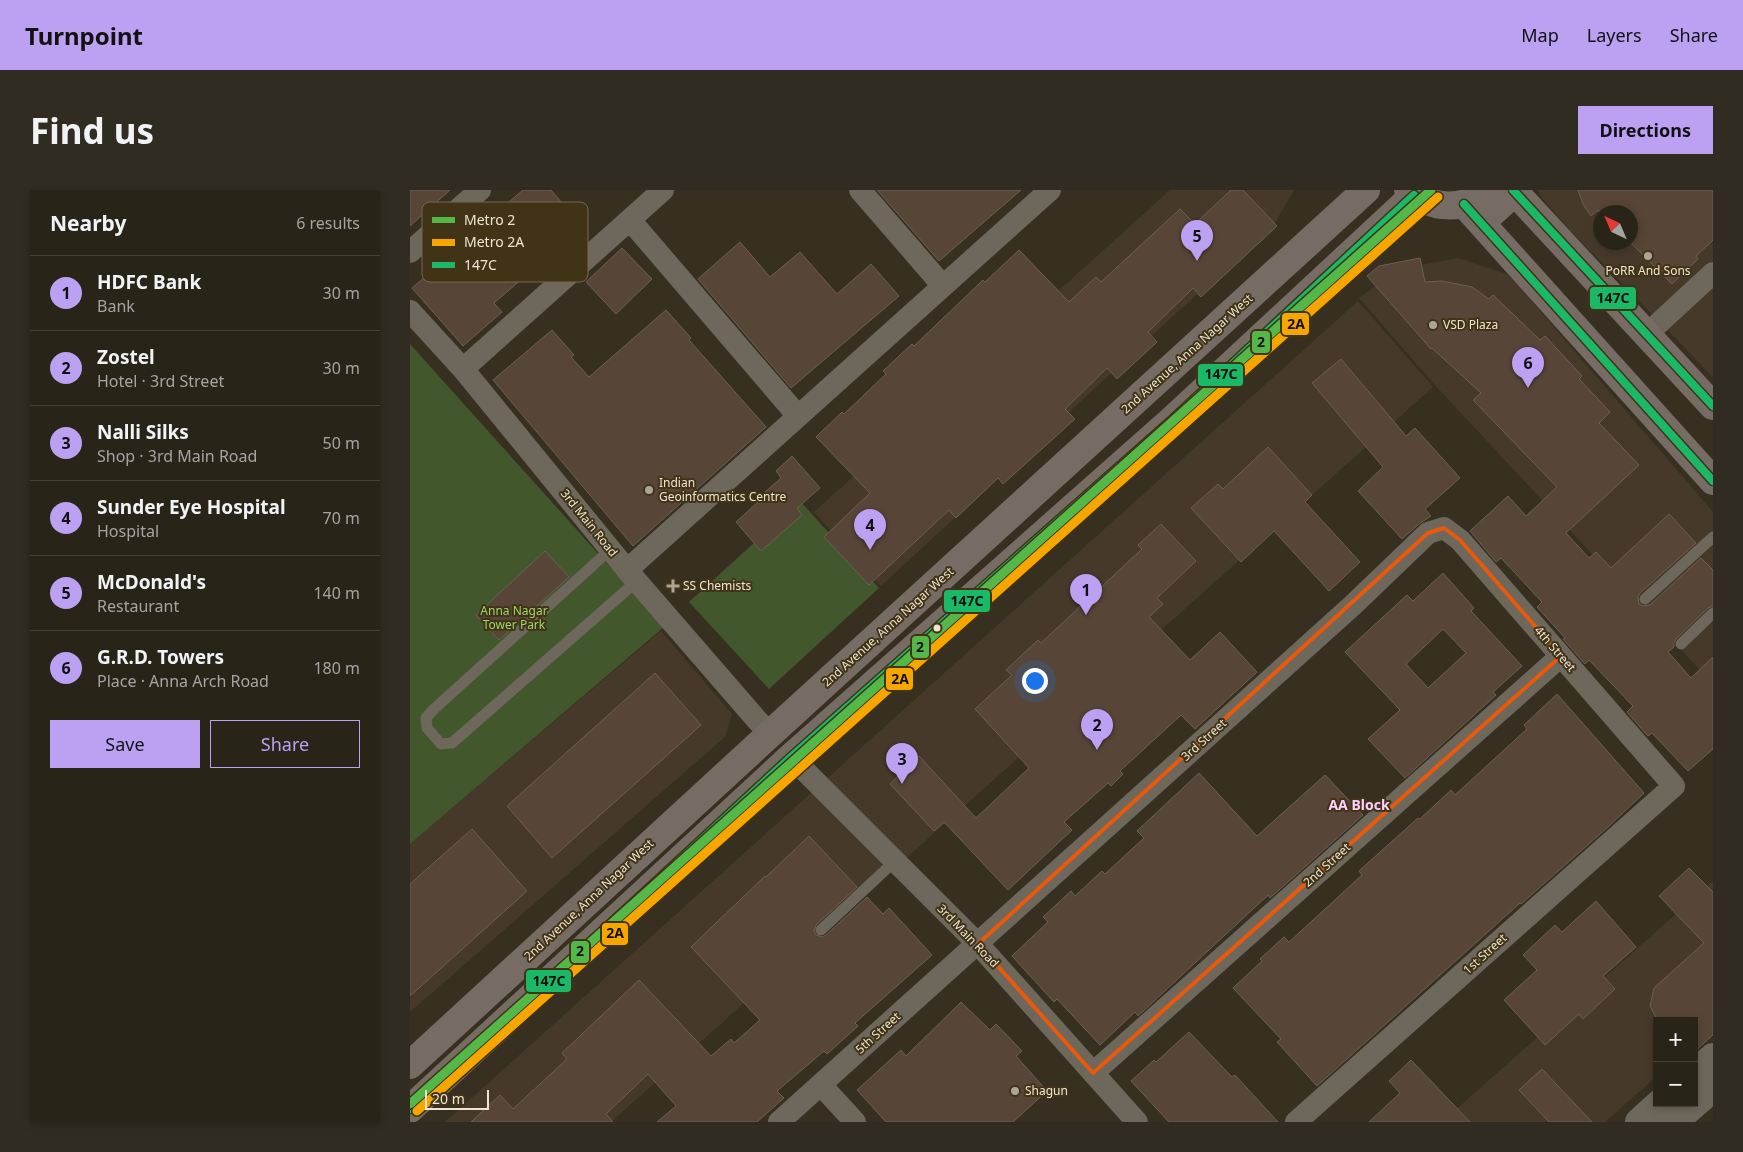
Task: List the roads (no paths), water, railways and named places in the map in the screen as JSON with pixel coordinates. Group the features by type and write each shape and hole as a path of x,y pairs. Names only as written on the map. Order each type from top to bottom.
{"main road":[{"name":"2nd Avenue, Anna Nagar West","path":"410,1065 1366,190"},
{"path":"1472,214 1474,200 1487,190"},
{"path":"1472,214 1514,191 1713,406"},
{"path":"410,1109 791,757 1174,419 1411,193 1426,202 1451,206 1472,214 1713,481"}],"street":[{"path":"466,202 480,190"},
{"path":"588,257 663,190"},
{"path":"860,190 943,286"},
{"path":"632,575 798,416 1050,190"},
{"path":"630,220 798,416"},
{"path":"410,252 422,241"},
{"path":"1647,334 1713,273"},
{"path":"463,369 561,282"},
{"name":"3rd Main Road","path":"410,312 463,369 632,575 770,734"},
{"name":"4th Street","path":"1428,533 1444,528 1460,540 1674,786"},
{"name":"3rd Street","path":"978,944 1345,612 1428,533"},
{"name":"2nd Street","path":"1094,1074 1561,656"},
{"name":"3rd Main Road","path":"791,757 978,944 1137,1122"},
{"name":"1st Street","path":"1296,1122 1674,786"},
{"name":"5th Street","path":"779,1122 978,944"},
{"path":"1698,1070 1713,1057"},
{"path":"820,1085 855,1122"},
{"path":"1674,1122 1713,1088"},
{"path":"1639,1122 1656,1107"}],"lane":[{"path":"1645,599 1713,537"},
{"path":"611,549 434,709 426,718 427,728 441,744 452,743 632,575"},
{"path":"1681,644 1713,613"},
{"path":"821,930 895,862"}],"metro line":[{"name":"2","path":"410,1104 1431,190"},
{"name":"2A","path":"417,1111 1438,197"}],"place":[{"name":"PoRR And Sons","path":"1648,256"},
{"name":"McDonald's","path":"1197,261"},
{"name":"VSD Plaza","path":"1433,325"},
{"name":"G.R.D. Towers","path":"1528,388"},
{"name":"Indian Geoinformatics Centre","path":"649,490"},
{"name":"Sunder Eye Hospital","path":"870,550"},
{"name":"SS Chemists","path":"673,586"},
{"name":"HDFC Bank","path":"1086,615"},
{"name":"Zostel","path":"1097,750"},
{"name":"Nalli Silks","path":"902,784"},
{"name":"Shagun","path":"1015,1091"}],"district":[{"name":"AA Block","path":"1359,805"}],"park label":[{"name":"Anna Nagar Tower Park","path":"514,618"}]}
